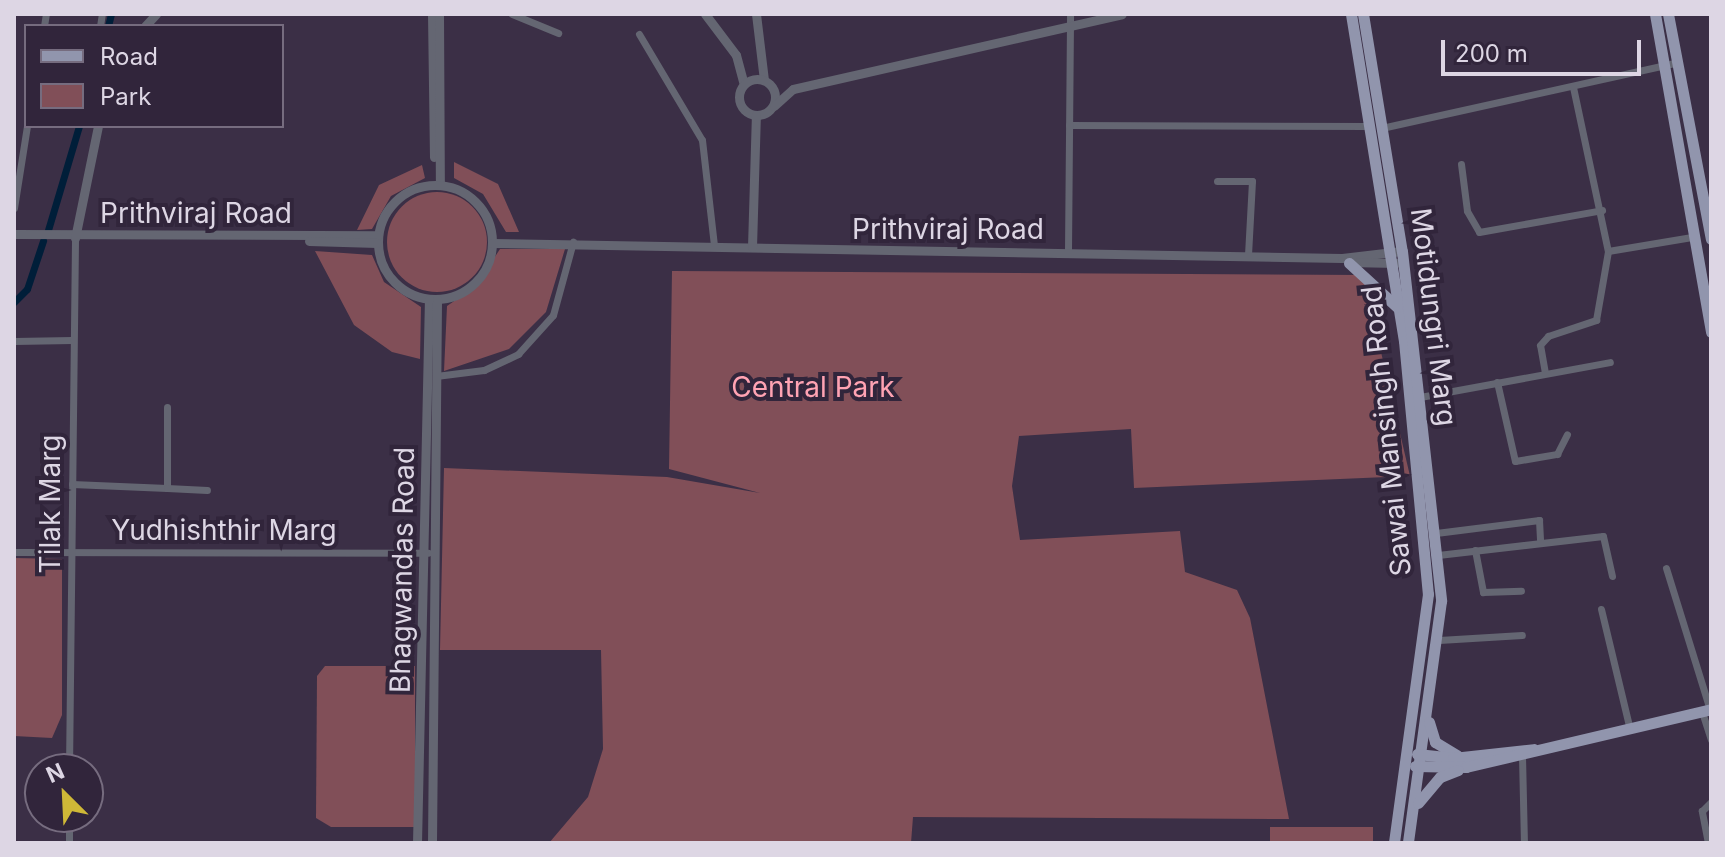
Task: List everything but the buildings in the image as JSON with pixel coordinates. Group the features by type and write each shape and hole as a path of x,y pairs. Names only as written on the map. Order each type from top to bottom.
{"main road":[{"name":"Sawai Mansingh Road","path":"1351,14 1369,126 1396,257 1428,594 1409,752 1394,843"},
{"name":"Motidungri Marg","path":"1363,14 1386,127 1396,257 1420,397 1438,555 1439,640 1408,843"},
{"path":"1655,14 1672,63 1711,239"},
{"path":"1668,14 1692,237 1711,332"},
{"path":"1346,260 1400,311"},
{"path":"1412,818 1425,790 1466,762 1630,730 1708,711"},
{"path":"1428,713 1435,742 1466,762"},
{"path":"1407,765 1421,761 1466,762 1522,756 1538,749"},
{"path":"1409,752 1421,761"}],"street":[{"path":"432,14 437,184"},
{"path":"437,184 439,14"},
{"path":"512,14 558,33"},
{"path":"705,14 733,50 744,84 742,107 756,115"},
{"path":"756,14 757,44 764,80 773,88 793,89 1122,14"},
{"path":"1068,251 1070,14"},
{"path":"639,34 702,140 714,246"},
{"path":"733,50 746,54 757,44"},
{"path":"1386,127 1672,63"},
{"path":"744,84 764,80"},
{"path":"1545,373 1540,345 1548,336 1596,320 1608,251 1602,210 1573,87"},
{"path":"773,88 774,106"},
{"path":"756,115 774,106 793,89"},
{"path":"752,247 756,115"},
{"path":"1069,125 1369,126"},
{"path":"14,208 27,128"},
{"path":"75,236 98,128"},
{"path":"1461,164 1467,211 1479,232 1602,210"},
{"path":"1217,181 1252,181 1248,255"},
{"path":"437,184 482,209 492,243 472,285 433,299 389,276 378,239 401,195 437,184"},
{"name":"Prithviraj Road","path":"14,236 378,239"},
{"name":"Tilak Marg","path":"69,753 75,236"},
{"path":"1608,251 1692,237"},
{"path":"436,376 484,370 518,354 553,315 573,242"},
{"name":"Prithviraj Road","path":"492,243 1068,251 1346,260 1396,257"},
{"name":"Bhagwandas Road","path":"417,843 436,376 433,299"},
{"name":"Bhagwandas Road","path":"432,843 430,553 433,299"},
{"path":"14,341 72,340"},
{"path":"1420,397 1610,362"},
{"path":"1497,382 1515,461 1557,454 1567,434"},
{"path":"167,407 167,488"},
{"path":"72,484 207,490"},
{"path":"1436,533 1539,520 1540,541"},
{"path":"1438,555 1603,536 1612,576"},
{"path":"1475,550 1483,592 1521,591"},
{"name":"Yudhishthir Marg","path":"14,552 430,553"},
{"path":"1666,568 1708,711 1711,740"},
{"path":"1601,609 1630,730"},
{"path":"1439,640 1522,635"},
{"path":"1522,756 1524,843"},
{"path":"1708,843 1702,811 1711,802"}],"green space":[{"path":"454,162 498,184 519,232 506,232 483,194 454,178"},
{"path":"422,165 425,178 391,196 372,229 357,230 379,185"},
{"path":"437,192 456,196 473,206 483,223 487,242 483,261 473,278 456,288 437,292 418,288 401,278 391,261 387,242 391,223 401,206 418,196"},
{"path":"500,249 565,249 546,312 509,349 444,371 447,306 476,286"},
{"path":"315,251 372,255 384,282 421,307 420,359 392,352 354,325"},
{"name":"Central Park","path":"672,271 1363,275 1410,476 1134,488 1131,429 1019,436 1012,486 1020,540 1180,531 1185,572 1237,590 1250,618 1289,819 913,817 911,843 549,843 588,797 603,749 601,650 440,650 444,468 667,477 760,493 669,469"},
{"path":"14,558 62,559 62,715 52,738 14,736"},
{"path":"325,666 415,666 415,827 331,827 316,818 317,676"},
{"path":"1270,827 1373,827 1373,843 1270,843"}],"waterway":[{"path":"108,24 111,14"},
{"path":"48,230 78,128"},
{"path":"14,302 27,289 43,241"}]}
